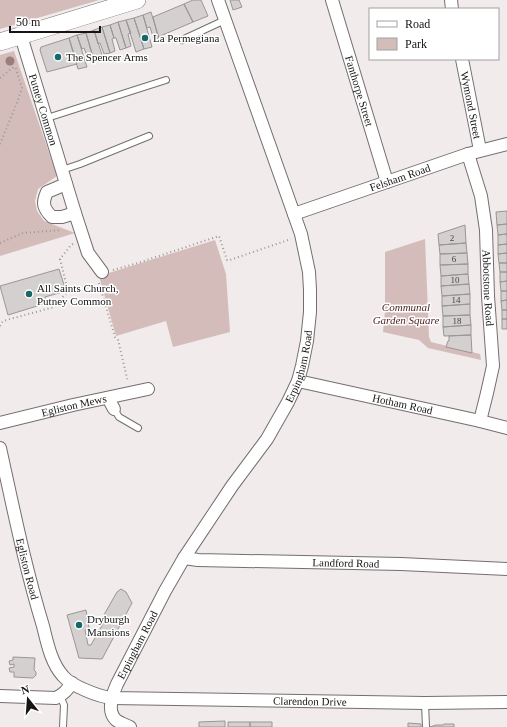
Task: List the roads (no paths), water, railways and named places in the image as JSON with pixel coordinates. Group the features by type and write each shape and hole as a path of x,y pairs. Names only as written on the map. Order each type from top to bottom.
{"main road":[{"path":"0,42 130,1"}],"street":[{"name":"Erpingham Road","path":"112,698 128,660 184,558 232,486 267,439 288,402 298,381 307,341 310,312 309,272 301,234 218,0"},
{"name":"Fanthorpe Street","path":"332,0 387,182"},
{"name":"Putney Common","path":"22,36 74,213 88,253 102,272"},
{"name":"Wymond Street","path":"462,60 480,150"},
{"name":"Felsham Road","path":"294,214 480,150 507,144"},
{"name":"Abbotstone Road","path":"468,154 481,196 486,230 488,296 493,366 480,422"},
{"path":"66,184 47,192 43,200 45,210 52,217 62,217 74,213"},
{"name":"Hotham Road","path":"298,381 507,428"},
{"name":"Egliston Mews","path":"0,423 148,389"},
{"path":"108,398 114,409"},
{"name":"Egliston Road","path":"0,448 5,492 53,660 62,676 72,683 105,698 112,698"},
{"name":"Landford Road","path":"184,558 198,560 402,564 507,569"},
{"path":"0,696 53,698 60,696 68,690 72,683"},
{"path":"112,698 112,714 115,719 125,726"},
{"name":"Clarendon Drive","path":"112,698 425,703 507,702"}],"lane":[{"path":"182,40 225,20"},
{"path":"46,118 166,80"},
{"path":"62,170 149,136"},
{"path":"114,409 119,418 138,428"},
{"path":"60,696 64,705 63,727"},
{"path":"425,703 426,727"}],"place":[{"name":"La Permegiana","path":"145,38"},
{"name":"The Spencer Arms","path":"58,57"},
{"name":"All Saints Church, Putney Common","path":"29,294"},
{"name":"Dryburgh Mansions","path":"79,625"}],"park label":[{"name":"Communal Garden Square","path":"406,313"}]}
